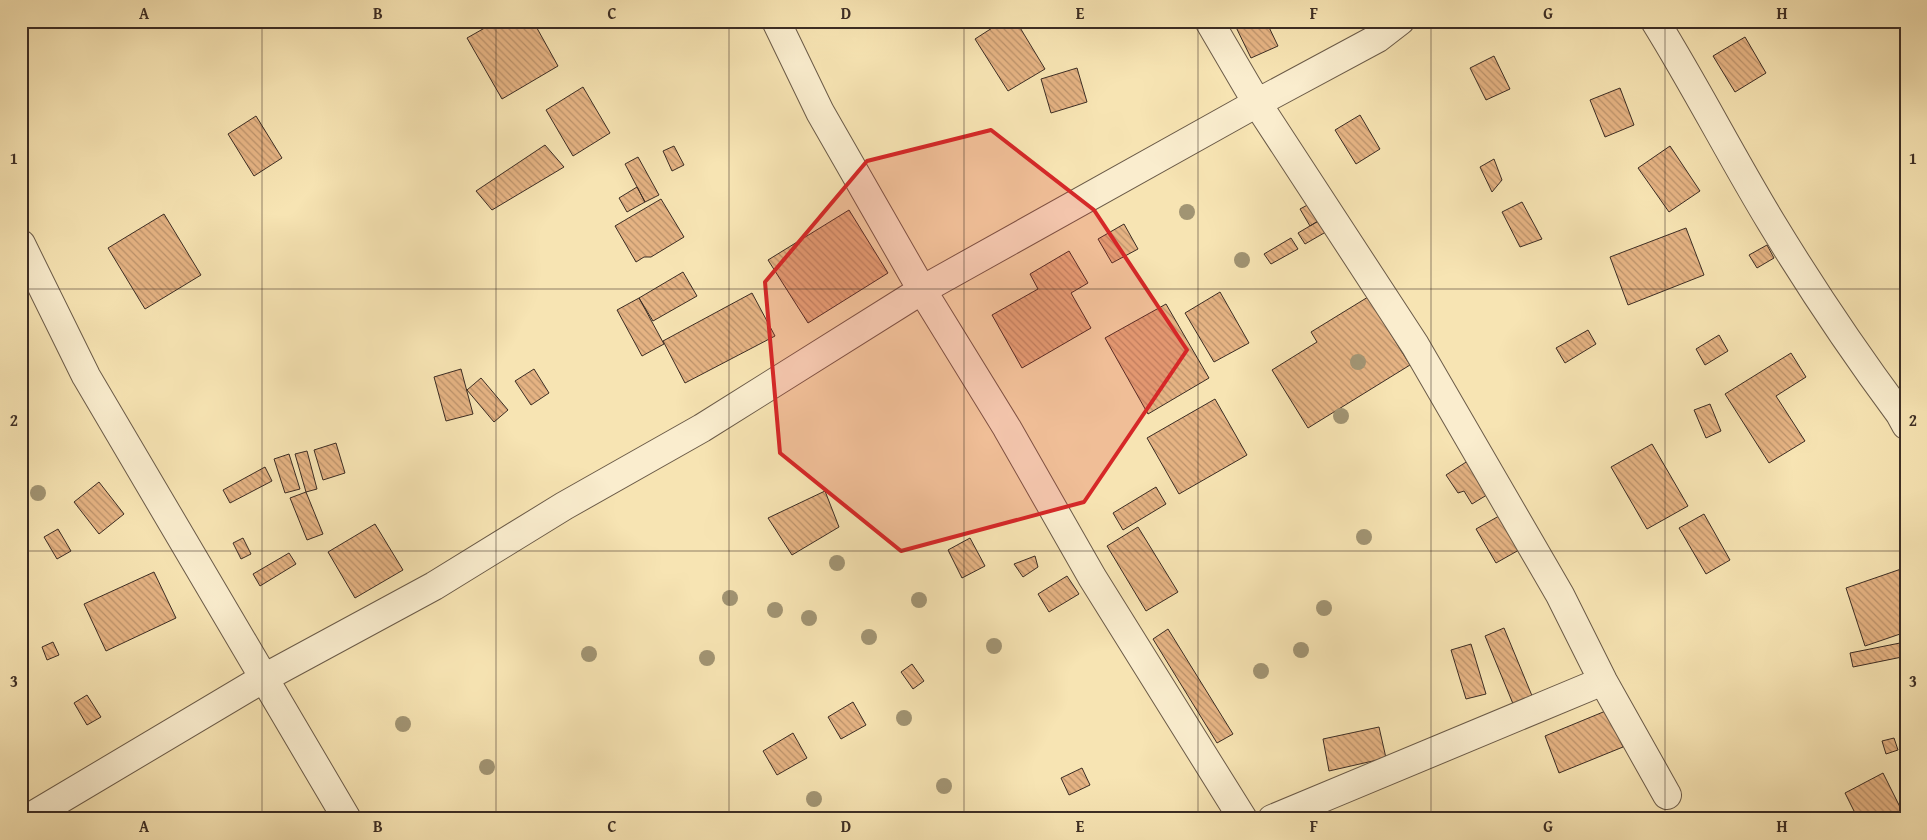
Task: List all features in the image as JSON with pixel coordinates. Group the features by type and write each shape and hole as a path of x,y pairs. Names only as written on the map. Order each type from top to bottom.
{"street":[{"path":"776,21 820,112 922,290 1007,428 1092,577 1242,819"},
{"path":"1209,21 1257,103 1415,345 1560,596 1603,681 1667,795"},
{"path":"27,819 264,678 434,586 564,506 702,428 922,290 1257,103 1378,38 1400,21"},
{"path":"1655,21 1686,70 1723,140 1771,222 1819,298 1906,425"},
{"path":"21,244 86,376 347,819"},
{"path":"1272,819 1603,681"}],"highlighted area":[{"path":"991,130 1094,210 1187,350 1084,502 901,551 780,453 765,282 867,161"}],"building":[{"path":"497,21 533,21 558,66 502,99 467,38"},
{"path":"1003,21 1016,21 1045,69 1008,91 975,39"},
{"path":"1233,21 1266,21 1278,46 1251,58"},
{"path":"1745,37 1766,73 1735,92 1713,56"},
{"path":"1494,56 1510,89 1486,100 1470,68"},
{"path":"1077,68 1087,102 1051,113 1041,79"},
{"path":"583,87 610,133 573,156 546,110"},
{"path":"1620,88 1634,125 1605,137 1590,100"},
{"path":"1360,115 1380,149 1356,164 1335,130"},
{"path":"256,116 282,158 254,176 228,134"},
{"path":"545,145 564,167 492,210 476,191"},
{"path":"674,146 684,165 672,171 663,151"},
{"path":"1670,146 1700,191 1669,212 1638,168"},
{"path":"638,157 659,195 645,202 625,164"},
{"path":"1494,159 1502,180 1492,192 1480,167"},
{"path":"637,187 645,202 627,212 619,198"},
{"path":"661,199 684,237 651,257 644,257 636,262 615,226"},
{"path":"1315,201 1325,217 1310,226 1300,209"},
{"path":"1522,202 1542,239 1520,247 1502,212"},
{"path":"849,210 888,273 808,323 768,260"},
{"path":"164,214 201,275 145,309 108,248"},
{"path":"1325,217 1331,229 1305,244 1298,233"},
{"path":"1124,224 1138,249 1112,263 1098,239"},
{"path":"1686,228 1704,275 1628,305 1610,257"},
{"path":"1291,238 1298,249 1271,264 1264,254"},
{"path":"1767,245 1774,258 1757,268 1749,255"},
{"path":"1069,251 1088,283 1071,293 1091,328 1022,368 992,315 1038,289 1030,274"},
{"path":"683,272 697,296 653,321 639,298"},
{"path":"1220,292 1249,343 1214,362 1185,313"},
{"path":"752,293 775,336 685,383 663,341"},
{"path":"1368,297 1410,365 1308,428 1272,370 1317,342 1311,332"},
{"path":"639,298 664,344 642,356 617,310"},
{"path":"1166,304 1209,378 1148,414 1105,338"},
{"path":"1588,330 1596,344 1565,363 1556,348"},
{"path":"1719,335 1728,351 1705,365 1696,349"},
{"path":"1791,353 1806,377 1776,396 1805,441 1769,463 1725,394"},
{"path":"461,369 473,414 446,421 434,377"},
{"path":"534,369 549,393 531,405 515,381"},
{"path":"481,378 508,410 494,422 467,390"},
{"path":"1215,399 1247,455 1179,494 1147,438"},
{"path":"1710,404 1721,431 1706,438 1694,410"},
{"path":"336,443 345,473 323,480 314,450"},
{"path":"1652,444 1688,506 1647,529 1611,467"},
{"path":"307,451 317,489 306,492 295,454"},
{"path":"289,454 300,489 285,493 274,459"},
{"path":"1474,457 1495,490 1472,504 1464,491 1458,493 1446,475"},
{"path":"265,467 272,481 230,503 223,490"},
{"path":"99,482 124,514 99,534 74,502"},
{"path":"1156,487 1166,504 1123,530 1113,513"},
{"path":"825,491 839,527 792,555 768,518"},
{"path":"306,492 323,534 307,540 290,498"},
{"path":"1704,514 1730,560 1706,574 1679,528"},
{"path":"1499,516 1519,550 1496,563 1476,529"},
{"path":"375,524 403,570 355,598 328,552"},
{"path":"1138,527 1178,592 1146,611 1107,546"},
{"path":"58,529 71,551 57,559 44,537"},
{"path":"243,538 251,554 241,559 233,543"},
{"path":"970,538 985,566 962,578 948,550"},
{"path":"289,553 296,564 260,586 253,574"},
{"path":"1035,556 1038,567 1023,577 1014,564"},
{"path":"1904,568 1906,632 1865,646 1846,588"},
{"path":"154,572 176,618 106,651 84,604"},
{"path":"1067,576 1079,594 1049,612 1038,594"},
{"path":"1504,628 1535,703 1516,711 1485,636"},
{"path":"1168,629 1233,734 1217,743 1153,639"},
{"path":"53,642 59,655 47,660 42,647"},
{"path":"1900,643 1902,657 1853,667 1850,653"},
{"path":"1471,644 1486,694 1466,699 1451,650"},
{"path":"912,664 924,681 913,689 901,672"},
{"path":"87,695 101,717 87,725 74,703"},
{"path":"853,702 866,725 841,739 828,717"},
{"path":"1608,710 1623,747 1559,773 1545,736"},
{"path":"1379,727 1386,758 1329,771 1323,739"},
{"path":"793,733 807,758 777,775 763,751"},
{"path":"1894,738 1898,750 1886,754 1882,741"},
{"path":"1082,768 1090,785 1069,795 1061,778"},
{"path":"1883,773 1906,819 1858,819 1845,793"}]}
